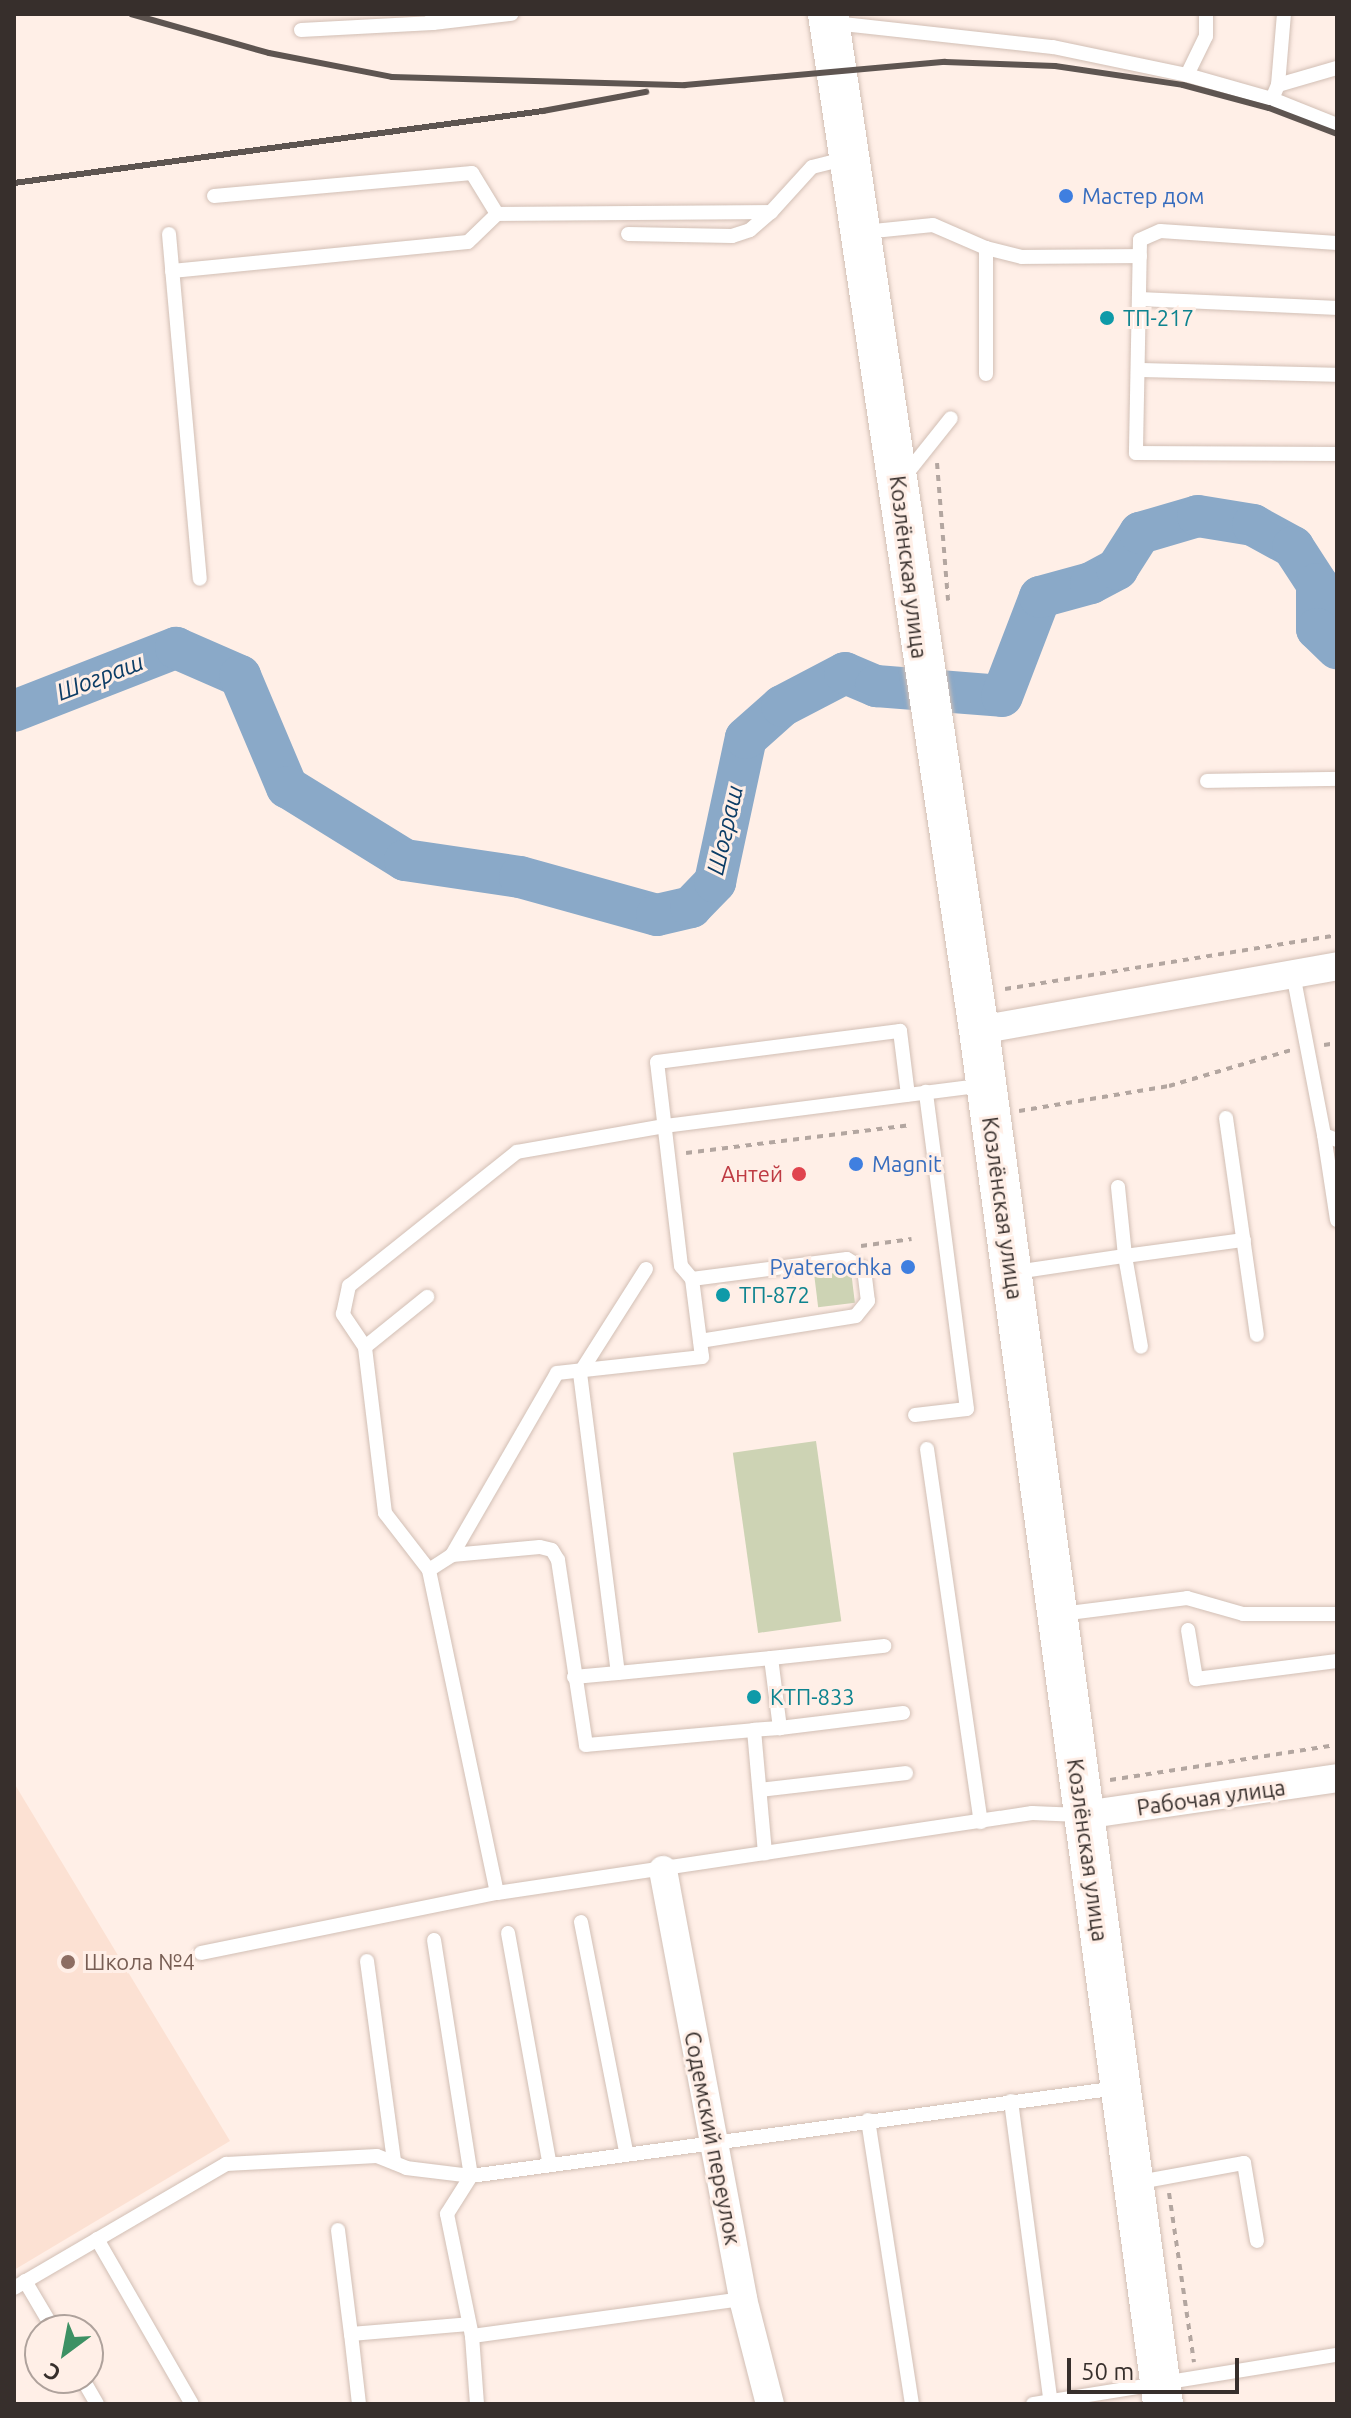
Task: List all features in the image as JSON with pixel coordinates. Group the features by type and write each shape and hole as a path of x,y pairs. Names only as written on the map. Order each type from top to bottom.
{"street":[{"name":"Козлёнская улица","path":"829,18 864,232 898,484 930,611 931,728 979,1030 1162,2393"},
{"path":"979,1030 1337,966"},
{"name":"Рабочая улица","path":"1084,1815 1337,1778"},
{"name":"Содемский переулок","path":"663,1870 743,2299 770,2404"}],"lane":[{"path":"301,30 511,14"},
{"path":"1187,75 1206,36 1206,14"},
{"path":"1275,92 1284,14"},
{"path":"829,18 1053,47 1275,92 1337,125"},
{"path":"1275,92 1337,68"},
{"path":"628,234 732,236 750,230 812,167 851,157"},
{"path":"214,196 472,173 497,214"},
{"path":"172,271 468,242 497,214 771,212"},
{"path":"864,232 933,225 986,248 1022,257 1140,256"},
{"path":"1337,243 1160,231 1140,240 1136,453 1337,454"},
{"path":"169,234 200,579"},
{"path":"986,248 986,374"},
{"path":"1141,299 1337,308"},
{"path":"1138,370 1337,375"},
{"path":"898,484 951,418"},
{"path":"1207,781 1337,779"},
{"path":"1293,974 1307,1047 1330,1138 1337,1220"},
{"path":"429,1570 452,1555 557,1373 580,1373 702,1357 692,1279 681,1266 657,1062 900,1031 908,1095"},
{"path":"915,1415 967,1409 926,1092"},
{"path":"497,1893 429,1570 385,1513 365,1347 343,1314 349,1286 517,1152 665,1126 926,1092 988,1100"},
{"path":"1226,1118 1257,1335"},
{"path":"1118,1187 1125,1256 1141,1347"},
{"path":"1011,1273 1244,1240"},
{"path":"692,1279 847,1259 864,1269 868,1301 861,1314 700,1341"},
{"path":"618,1673 580,1373 646,1269"},
{"path":"365,1347 427,1297"},
{"path":"927,1449 981,1822"},
{"path":"452,1555 552,1550 558,1560 583,1739 592,1747 903,1713"},
{"path":"1057,1615 1187,1598 1243,1614 1337,1614"},
{"path":"1188,1630 1196,1679 1337,1661"},
{"path":"574,1677 884,1646"},
{"path":"771,1658 780,1728"},
{"path":"754,1730 765,1854"},
{"path":"760,1790 906,1773"},
{"path":"201,1953 497,1893 1032,1813 1084,1815"},
{"path":"581,1922 626,2151"},
{"path":"508,1933 549,2162"},
{"path":"434,1940 471,2176 447,2214 470,2330 477,2404"},
{"path":"367,1961 394,2162"},
{"path":"42,2314 20,2284 226,2164 377,2156 406,2168 471,2176 626,2151 1121,2088"},
{"path":"1011,2101 1051,2403"},
{"path":"868,2120 912,2404"},
{"path":"1134,2183 1244,2163 1257,2241"},
{"path":"338,2230 359,2404"},
{"path":"97,2239 192,2404"},
{"path":"351,2334 470,2330 743,2299"},
{"path":"1033,2404 1162,2393 1337,2355"}],"path":[{"path":"930,611 951,596 934,438"},
{"path":"1000,976 1005,990 1337,935"},
{"path":"988,1100 1169,1086 1307,1047 1337,1043"},
{"path":"669,1156 930,1122"},
{"path":"847,1259 846,1248 912,1239"},
{"path":"1109,1780 1337,1745"}],"shaded area":[{"name":"Школа №4","path":"14,1783 230,2141 14,2270"}],"green space":[{"path":"851,1271 855,1303 818,1307 814,1276"},
{"path":"816,1441 841,1621 758,1633 733,1453"}],"waterway":[{"name":"Шограш","path":"14,711 176,648 240,676 287,787 405,860 520,877 657,915 691,907 715,882 746,738 782,706 845,673 876,686 1002,696 1040,597 1091,583 1117,569 1140,533 1198,516 1253,525 1293,547 1317,584 1317,629 1337,648"}],"railway":[{"path":"131,14 269,53 392,77 685,85 945,62 1055,66 1183,85 1269,108 1337,134"},
{"path":"14,183 543,111 646,92"}],"place":[{"name":"Мастер дом","path":"1066,196"},
{"name":"ТП-217","path":"1107,318"},
{"name":"Magnit","path":"856,1164"},
{"name":"Антей","path":"799,1174"},
{"name":"Pyaterochka","path":"908,1267"},
{"name":"ТП-872","path":"723,1295"},
{"name":"КТП-833","path":"754,1697"},
{"name":"Школа №4","path":"68,1962"}]}
